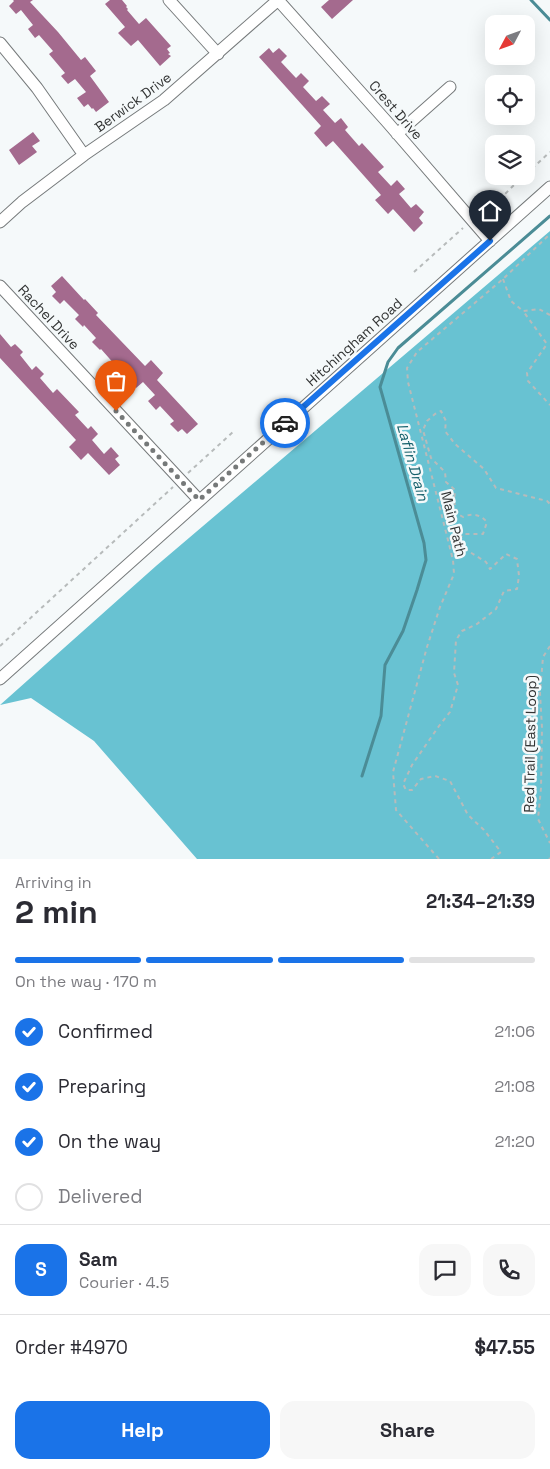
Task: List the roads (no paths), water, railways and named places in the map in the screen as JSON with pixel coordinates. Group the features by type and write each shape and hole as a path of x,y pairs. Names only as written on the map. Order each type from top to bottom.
{"street":[{"path":"169,0 218,54"},
{"name":"Berwick Drive","path":"0,222 22,202 84,155 164,100 278,0"},
{"name":"Crest Drive","path":"278,0 490,241"},
{"path":"0,43 37,88 84,155"},
{"path":"397,134 450,87"},
{"name":"Hitchingham Road","path":"0,679 550,187"},
{"name":"Rachel Drive","path":"0,286 199,500"}],"waterway":[{"path":"531,0 550,20"},
{"name":"Laflin Drain","path":"362,776 381,716 385,665 403,631 426,560 424,543 380,387 388,362 398,348 550,216"}]}
